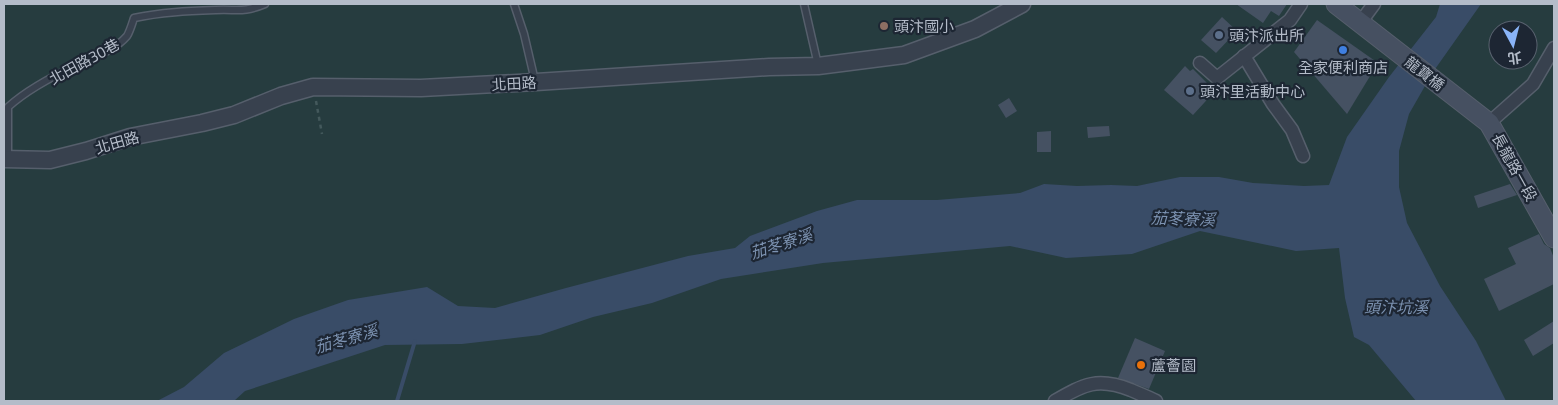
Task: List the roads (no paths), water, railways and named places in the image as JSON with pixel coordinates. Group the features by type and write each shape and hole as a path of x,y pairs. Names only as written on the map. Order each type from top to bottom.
{"main road":[{"name":"龍寶橋","path":"1336,4 1490,123"},
{"name":"長龍路一段","path":"1490,123 1554,238"}],"street":[{"name":"北田路","path":"6,159 50,160 130,137 234,115 281,96 313,87 421,88 536,82 769,67 818,66 904,55 974,28 1022,4"},
{"path":"1200,63 1216,78 1290,20 1301,4"},
{"path":"1360,23 1374,4"},
{"path":"1490,123 1533,84 1554,48"},
{"path":"1244,56 1273,104 1292,130 1303,156"},
{"path":"1054,401 1083,386 1107,383 1120,386 1156,401"}],"lane":[{"name":"北田路30巷","path":"6,159 6,107 76,65 114,47 128,34 134,18 151,14 246,11 265,4"},
{"path":"514,4 536,82"},
{"path":"804,4 818,66"}],"water":[{"path":"1440,4 1481,4 1433,72 1409,114 1399,151 1399,187 1407,223 1440,286 1476,341 1506,401 1416,401 1369,345 1354,337 1345,298 1339,248 1296,251 1200,231 1132,254 1066,258 1010,246 823,263 721,279 652,303 593,317 540,335 462,344 385,345 245,391 234,401 157,401 184,387 224,353 294,319 348,300 427,287 458,306 495,308 688,256 735,248 750,236 817,211 857,200 937,200 1020,193 1044,184 1137,186 1180,177 1219,177 1253,183 1304,186 1329,185 1347,137 1389,77 1436,17"}],"waterway":[{"path":"397,401 415,341"}],"place":[{"name":"頭汴國小","path":"884,26"},
{"name":"頭汴派出所","path":"1219,35"},
{"name":"全家便利商店","path":"1343,50"},
{"name":"頭汴里活動中心","path":"1190,91"},
{"name":"蘆薈園","path":"1141,365"}],"water label":[{"name":"茄苳寮溪","path":"1183,218"},
{"name":"茄苳寮溪","path":"781,243"},
{"name":"頭汴坑溪","path":"1396,306"},
{"name":"茄苳寮溪","path":"346,338"}]}
